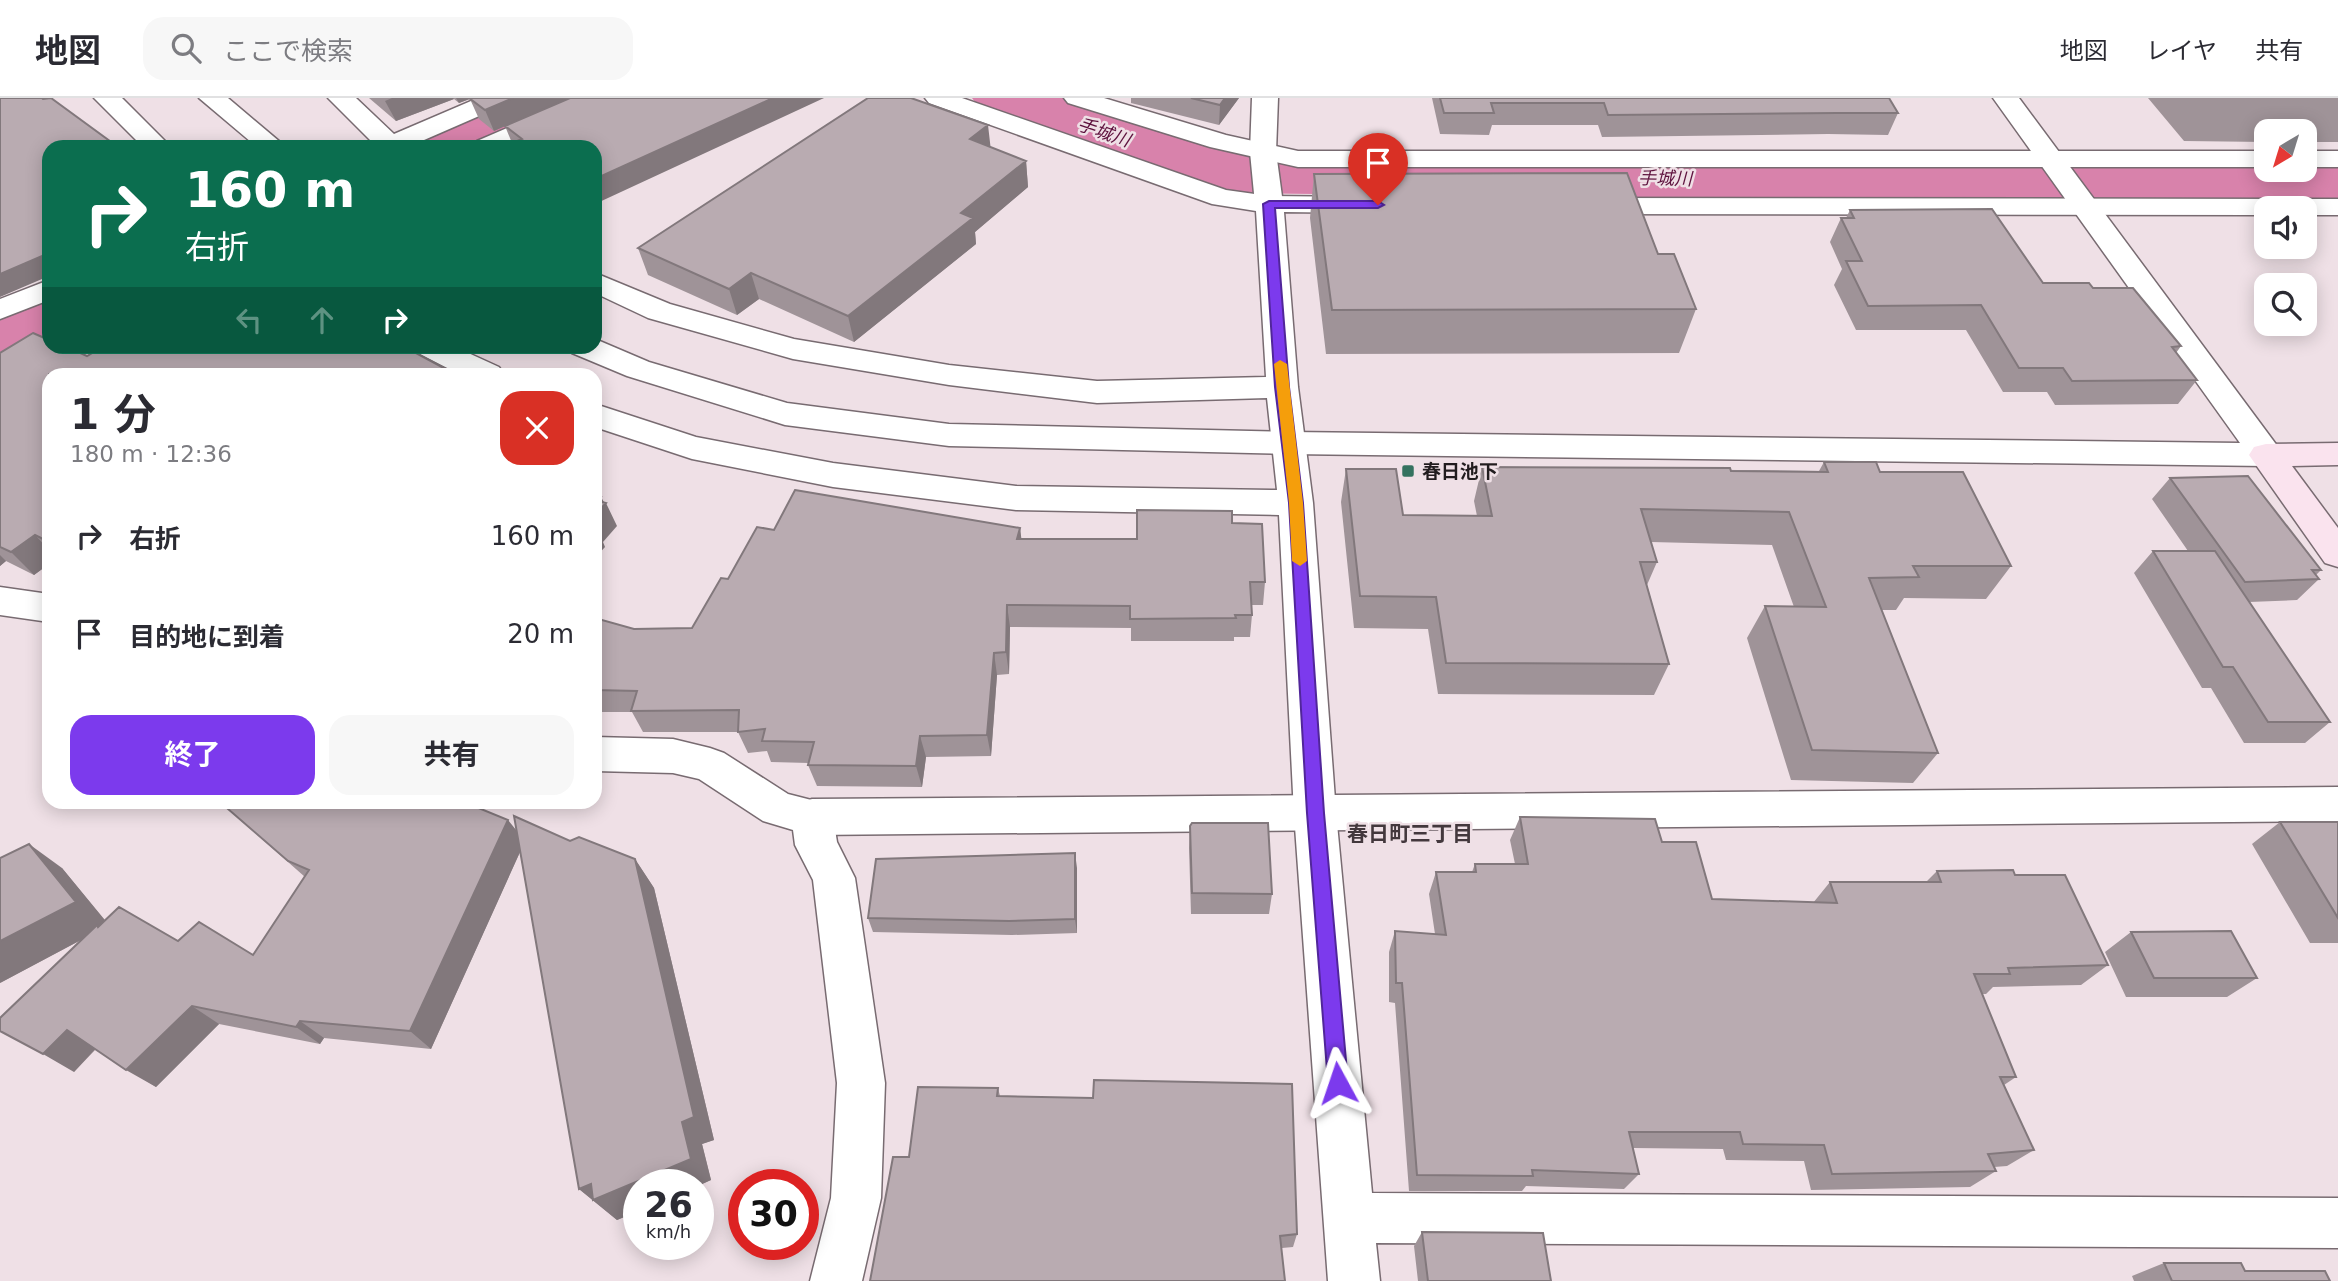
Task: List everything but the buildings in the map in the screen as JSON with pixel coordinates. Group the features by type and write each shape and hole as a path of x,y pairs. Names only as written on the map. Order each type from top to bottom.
{"main road":[{"path":"2266,455 2338,454"},
{"path":"2266,455 2338,554"}],"street":[{"path":"107,98 151,140"},
{"path":"212,98 264,140"},
{"path":"341,98 385,140"},
{"path":"405,140 500,98"},
{"path":"502,140 598,98"},
{"path":"938,98 1222,198 1394,205"},
{"path":"1077,98 1264,158 2055,164 2254,159"},
{"path":"1265,98 1264,158 1282,387 1296,503 1315,813 1354,1281"},
{"path":"2006,98 2266,455"},
{"path":"2317,159 2338,159"},
{"path":"1560,206 2084,204 2338,207"},
{"path":"602,285 659,311 793,349 948,375 1097,392 1282,387"},
{"path":"0,310 42,292"},
{"path":"443,354 472,368"},
{"path":"602,354 638,369 785,414 950,435 1290,443 2266,455"},
{"path":"602,417 692,448 832,475 1016,498 1296,503"},
{"path":"0,601 42,607"},
{"path":"602,754 673,756 710,765 778,809 812,817 2338,804"},
{"path":"812,817 816,845 834,878 861,1083 856,1198 836,1281"},
{"path":"1349,1218 2338,1223"}],"waterway":[{"name":"手城川","path":"450,140 546,98"},
{"name":"手城川","path":"1004,98 1224,173 1987,181 2338,180"},
{"name":"手城川","path":"0,335 42,317"}],"slow traffic":[{"path":"1280,364 1300,561"}],"place":[{"name":"春日池下","path":"1408,471"}],"district":[{"name":"春日町三丁目","path":"1410,834"}],"route":[{"path":"1338,1083 1315,813 1296,503 1282,387 1269,204 1378,205"}]}
